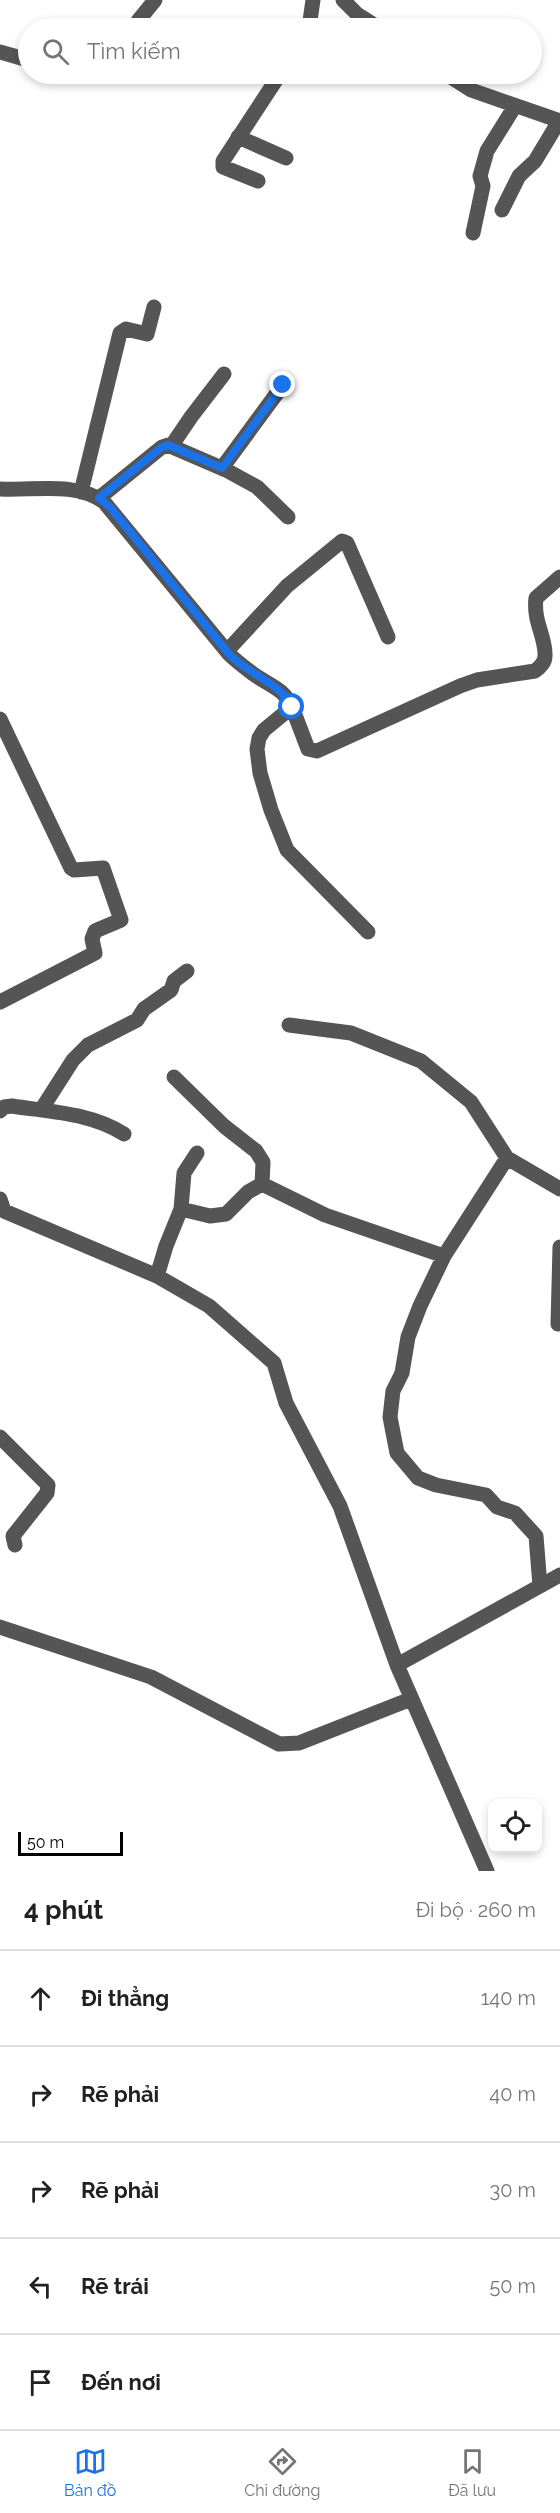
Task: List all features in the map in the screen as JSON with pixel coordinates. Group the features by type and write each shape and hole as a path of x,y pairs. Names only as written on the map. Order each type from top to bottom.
{"street":[{"path":"140,18 154,0"},
{"path":"310,18 313,0"},
{"path":"343,0 363,18"},
{"path":"0,52 18,57"},
{"path":"258,182 223,167 223,161 273,84"},
{"path":"462,84 471,90 559,121 536,161 519,176 502,210"},
{"path":"473,233 483,186 480,176 488,151 514,106"},
{"path":"238,137 286,158"},
{"path":"81,492 120,333 126,329 147,334 154,307"},
{"path":"172,445 224,374"},
{"path":"222,468 283,385"},
{"path":"99,498 162,447 172,445 257,487 288,517"},
{"path":"0,489 81,492 99,498 110,507 227,651 252,673 282,690 292,707 308,748 317,751 477,680 535,671 542,666 545,656 534,611 536,598 560,578"},
{"path":"227,651 287,586 342,541 347,543 388,637"},
{"path":"292,707 264,730 259,738 257,757 271,810 287,850 368,932"},
{"path":"0,719 71,868 74,870 103,868 121,920 95,931 92,939 95,953 0,1002"},
{"path":"41,1110 74,1060 88,1045 137,1020 144,1009 171,990 174,981 187,971"},
{"path":"289,1025 351,1033 421,1061 471,1102 507,1158 560,1189"},
{"path":"174,1077 224,1126 256,1151 263,1162 262,1184"},
{"path":"0,1111 4,1107 12,1106 83,1116 107,1122 124,1134"},
{"path":"157,1276 181,1209 184,1173 197,1153"},
{"path":"507,1158 444,1256 412,1326 402,1373 390,1403 390,1417 397,1453 418,1478 436,1485 481,1492 497,1507 515,1513 536,1536 540,1586"},
{"path":"262,1184 325,1215 444,1256"},
{"path":"181,1209 210,1216 226,1214 248,1192 262,1184"},
{"path":"1,1209 157,1276 209,1306 274,1363 286,1403 340,1506 397,1665 487,1871"},
{"path":"558,1324 560,1247"},
{"path":"0,1437 48,1485 47,1493 13,1536 15,1545"},
{"path":"397,1665 560,1575"},
{"path":"0,1627 151,1677 279,1744 299,1743 411,1699"}],"route":[{"path":"283,385 222,468 168,445 162,447 99,498 110,507 229,654 252,673 282,690 292,707"}]}
